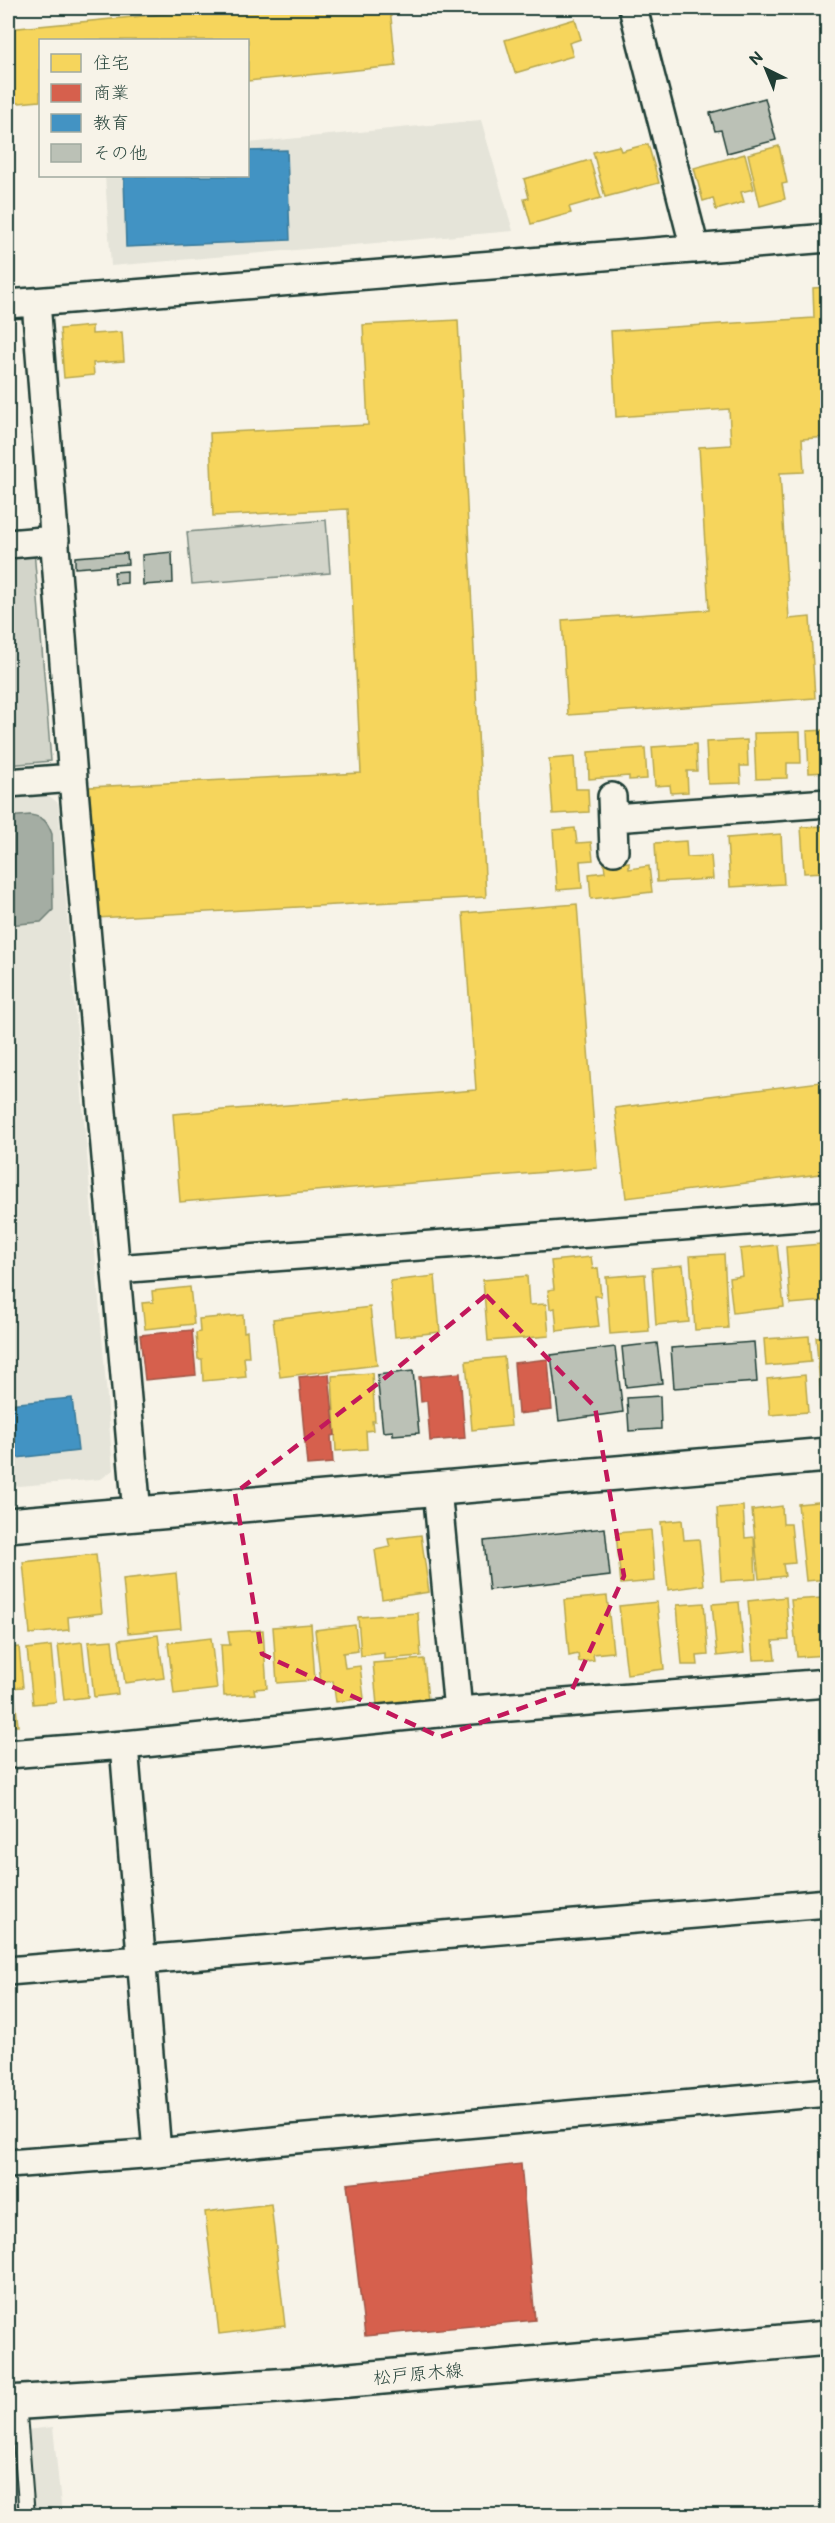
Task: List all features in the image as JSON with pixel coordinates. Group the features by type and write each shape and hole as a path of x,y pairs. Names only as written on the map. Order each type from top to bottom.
{"street":[{"path":"633,8 695,249"},
{"path":"8,304 828,238"},
{"path":"36,302 73,778 137,1514"},
{"path":"8,544 55,540"},
{"path":"8,783 73,778"},
{"path":"614,851 613,807 828,803"},
{"path":"116,1269 828,1215"},
{"path":"8,1525 828,1455"},
{"path":"437,1489 458,1711"},
{"path":"8,1754 124,1745 458,1711 828,1683"},
{"path":"124,1745 157,2153"},
{"path":"8,1971 828,1903"},
{"path":"8,2164 157,2153 828,2092"},
{"name":"松戸原木線","path":"13,2403 292,2385 828,2338"}],"lane":[{"path":"13,2403 27,2516"}],"highlighted area":[{"path":"486,1295 595,1407 624,1576 572,1690 440,1737 262,1654 235,1493 380,1382"}],"shaded area":[{"path":"481,120 513,231 111,266 105,177 249,177 249,143"},
{"path":"326,520 330,573 192,584 187,532"},
{"path":"34,550 51,761 8,765 8,552"},
{"path":"48,795 58,803 113,1470 101,1479 8,1487 8,798"},
{"path":"30,815 44,820 52,834 53,910 41,922 8,925 8,817"},
{"path":"53,2427 62,2515 8,2516 8,2432"}],"building: 住宅":[{"path":"226,8 390,8 396,66 249,81 249,39 39,39 39,101 8,104 8,29"},
{"path":"575,19 581,39 569,43 573,56 515,73 505,40"},
{"path":"648,144 659,183 605,197 593,152 619,146 621,151"},
{"path":"779,146 787,183 782,184 785,199 760,206 748,154"},
{"path":"745,154 754,189 741,192 744,202 716,210 713,198 703,201 694,168"},
{"path":"590,160 601,198 569,207 571,213 531,224 524,199 529,198 524,179"},
{"path":"828,287 828,437 802,439 804,472 780,473 789,619 810,617 815,698 568,715 562,620 709,610 699,447 731,445 729,409 616,417 611,331 814,318 813,288"},
{"path":"458,320 486,897 96,918 89,787 361,773 348,509 213,516 210,433 368,425 363,325"},
{"path":"92,326 92,334 122,332 124,361 93,363 94,375 64,378 60,329"},
{"path":"828,730 828,772 809,773 807,731"},
{"path":"800,732 801,763 787,763 787,778 756,779 754,733"},
{"path":"747,740 748,766 740,766 741,783 708,784 706,742"},
{"path":"696,744 697,771 687,771 688,792 671,793 670,785 655,786 652,747"},
{"path":"645,748 647,779 629,780 629,776 589,779 588,752"},
{"path":"574,757 576,789 588,789 589,812 553,814 549,759"},
{"path":"828,826 828,872 804,873 801,827"},
{"path":"575,828 577,843 591,842 593,860 580,861 582,888 557,890 553,830"},
{"path":"781,834 784,884 730,887 727,838"},
{"path":"686,841 687,857 711,856 713,879 657,882 655,843"},
{"path":"629,862 629,869 649,866 652,892 591,899 589,874 605,872 604,864"},
{"path":"577,904 597,1168 180,1202 173,1114 476,1090 463,913"},
{"path":"828,1081 828,1173 626,1198 615,1108"},
{"path":"821,1244 825,1301 790,1304 786,1247"},
{"path":"777,1245 784,1307 733,1313 729,1278 743,1276 740,1249"},
{"path":"724,1254 728,1328 695,1330 690,1256"},
{"path":"591,1257 593,1269 598,1268 601,1296 595,1296 599,1326 557,1331 555,1308 550,1309 548,1290 554,1289 551,1261"},
{"path":"683,1265 689,1322 656,1325 652,1268"},
{"path":"645,1274 649,1331 610,1334 606,1277"},
{"path":"435,1276 440,1332 395,1337 390,1281"},
{"path":"527,1276 529,1305 546,1304 549,1336 488,1341 483,1280"},
{"path":"190,1287 194,1324 145,1329 142,1303 153,1302 152,1291"},
{"path":"370,1307 377,1365 280,1377 273,1319"},
{"path":"243,1315 249,1357 244,1357 246,1377 203,1381 202,1359 198,1359 196,1333 200,1332 199,1319"},
{"path":"809,1336 811,1362 766,1366 764,1339"},
{"path":"828,1336 828,1397 821,1397 816,1337"},
{"path":"504,1357 511,1426 472,1430 466,1361"},
{"path":"372,1373 375,1421 372,1421 373,1430 366,1431 367,1449 336,1451 332,1376"},
{"path":"805,1375 808,1412 770,1415 767,1379"},
{"path":"828,1501 828,1579 806,1581 798,1504"},
{"path":"743,1506 745,1538 754,1537 756,1579 721,1581 717,1508"},
{"path":"782,1506 783,1524 791,1524 795,1563 783,1564 785,1576 759,1579 752,1510"},
{"path":"682,1520 684,1540 699,1539 704,1585 668,1590 661,1522"},
{"path":"651,1530 655,1581 621,1584 616,1533"},
{"path":"421,1535 429,1592 382,1599 375,1550 390,1547 388,1539"},
{"path":"96,1554 102,1613 68,1617 69,1630 30,1634 23,1562"},
{"path":"176,1573 181,1628 128,1633 123,1579"},
{"path":"607,1596 613,1652 593,1654 594,1660 579,1662 578,1654 569,1656 564,1600"},
{"path":"786,1597 789,1640 773,1641 775,1659 753,1660 748,1601"},
{"path":"822,1598 827,1655 797,1657 791,1600"},
{"path":"657,1602 664,1669 627,1674 619,1606"},
{"path":"739,1602 744,1653 717,1656 712,1604"},
{"path":"704,1603 708,1655 697,1656 698,1665 682,1665 677,1605"},
{"path":"418,1613 421,1656 384,1659 384,1653 361,1656 358,1617"},
{"path":"311,1624 315,1680 277,1683 273,1627"},
{"path":"355,1625 358,1651 343,1653 345,1668 360,1666 364,1698 336,1702 333,1681 321,1683 315,1630"},
{"path":"263,1630 267,1688 254,1689 255,1694 224,1696 221,1645 230,1645 228,1632"},
{"path":"158,1635 164,1678 125,1683 119,1640"},
{"path":"211,1638 217,1689 174,1694 168,1643"},
{"path":"112,1640 118,1694 94,1697 88,1642"},
{"path":"82,1642 88,1697 64,1700 58,1645"},
{"path":"51,1646 56,1702 33,1704 27,1649"},
{"path":"19,1647 23,1687 8,1688 8,1648"},
{"path":"424,1659 428,1700 377,1705 373,1663"},
{"path":"8,1696 15,1696 18,1726 8,1726"},
{"path":"271,2204 285,2326 219,2334 205,2212"}],"building: 商業":[{"path":"192,1330 196,1375 145,1380 140,1335"},
{"path":"548,1359 552,1410 518,1414 514,1363"},
{"path":"460,1373 465,1438 430,1441 427,1401 421,1402 419,1377"},
{"path":"329,1374 335,1435 331,1436 333,1463 307,1465 299,1377"},
{"path":"521,2164 535,2320 365,2336 347,2184"}],"building: 教育":[{"path":"287,150 290,240 126,247 124,177 249,177 249,151"},
{"path":"72,1398 78,1451 8,1459 8,1404"}],"building: その他":[{"path":"765,98 776,140 727,153 721,130 715,131 710,113"},
{"path":"172,552 173,583 143,585 142,555"},
{"path":"127,553 128,564 75,568 75,557"},
{"path":"127,571 127,583 115,584 114,572"},
{"path":"754,1342 757,1382 674,1388 671,1348"},
{"path":"657,1343 662,1383 626,1387 622,1347"},
{"path":"615,1347 623,1412 559,1421 551,1355"},
{"path":"413,1371 419,1433 393,1435 393,1431 383,1432 377,1375"},
{"path":"660,1396 661,1429 629,1431 627,1398"},
{"path":"605,1528 610,1576 489,1590 484,1541"}]}
